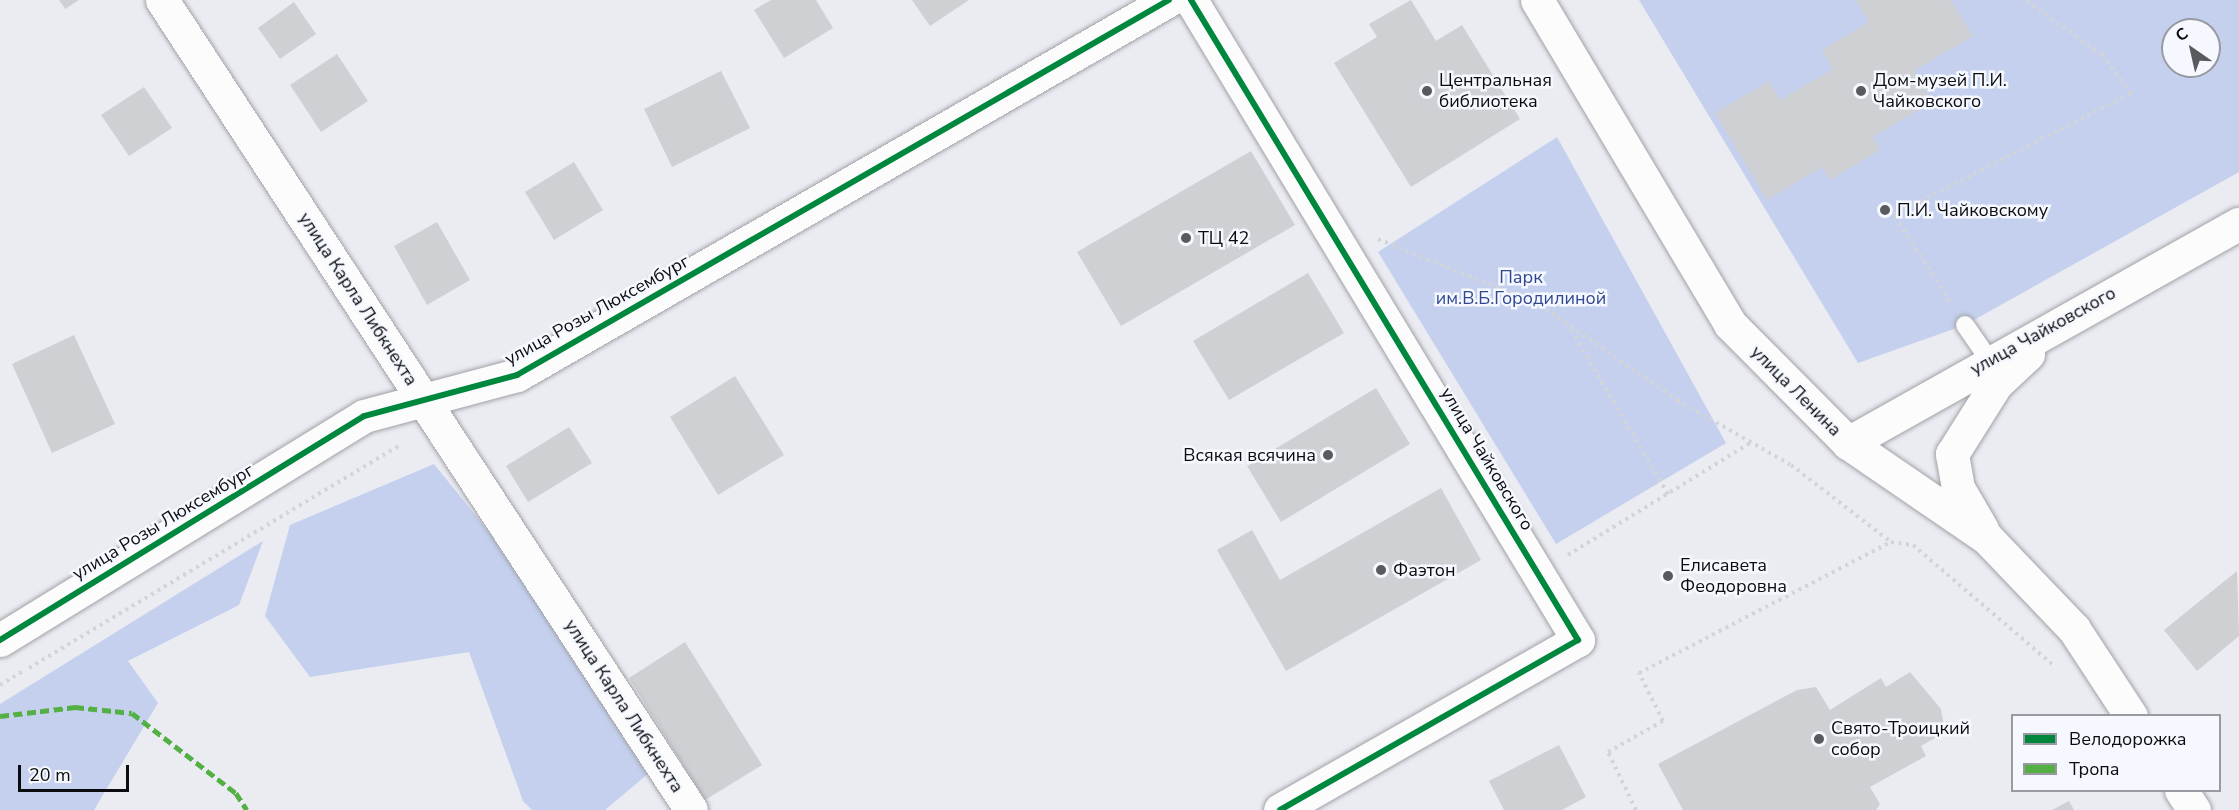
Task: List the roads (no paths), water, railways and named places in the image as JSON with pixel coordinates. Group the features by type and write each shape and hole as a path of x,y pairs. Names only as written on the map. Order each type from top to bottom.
{"street":[{"name":"улица Карла Либкнехта","path":"162,0 691,810"},
{"name":"улица Розы Люксембург","path":"0,640 364,416 425,402 517,375 1169,0"},
{"name":"улица Чайковского","path":"1191,0 1578,640 1280,810"},
{"name":"улица Ленина","path":"1537,0 1730,324 1848,443 1987,538 2074,629 2130,714"},
{"name":"улица Чайковского","path":"1848,443 2073,313 2239,224"},
{"path":"1987,538 1958,488 1952,454 1996,384 2073,313"},
{"path":"2182,792 2194,810"}],"lane":[{"path":"1965,325 1990,361"}],"place":[{"name":"Центральная библиотека","path":"1427,91"},
{"name":"Дом-музей П.И. Чайковского","path":"1861,91"},
{"name":"П.И. Чайковскому","path":"1885,210"},
{"name":"ТЦ 42","path":"1186,238"},
{"name":"Всякая всячина","path":"1328,455"},
{"name":"Фаэтон","path":"1381,570"},
{"name":"Елисавета Феодоровна","path":"1668,576"},
{"name":"Свято-Троицкий собор","path":"1819,739"}],"park label":[{"name":"Парк им.В.Б.Городилиной","path":"1521,288"}]}
